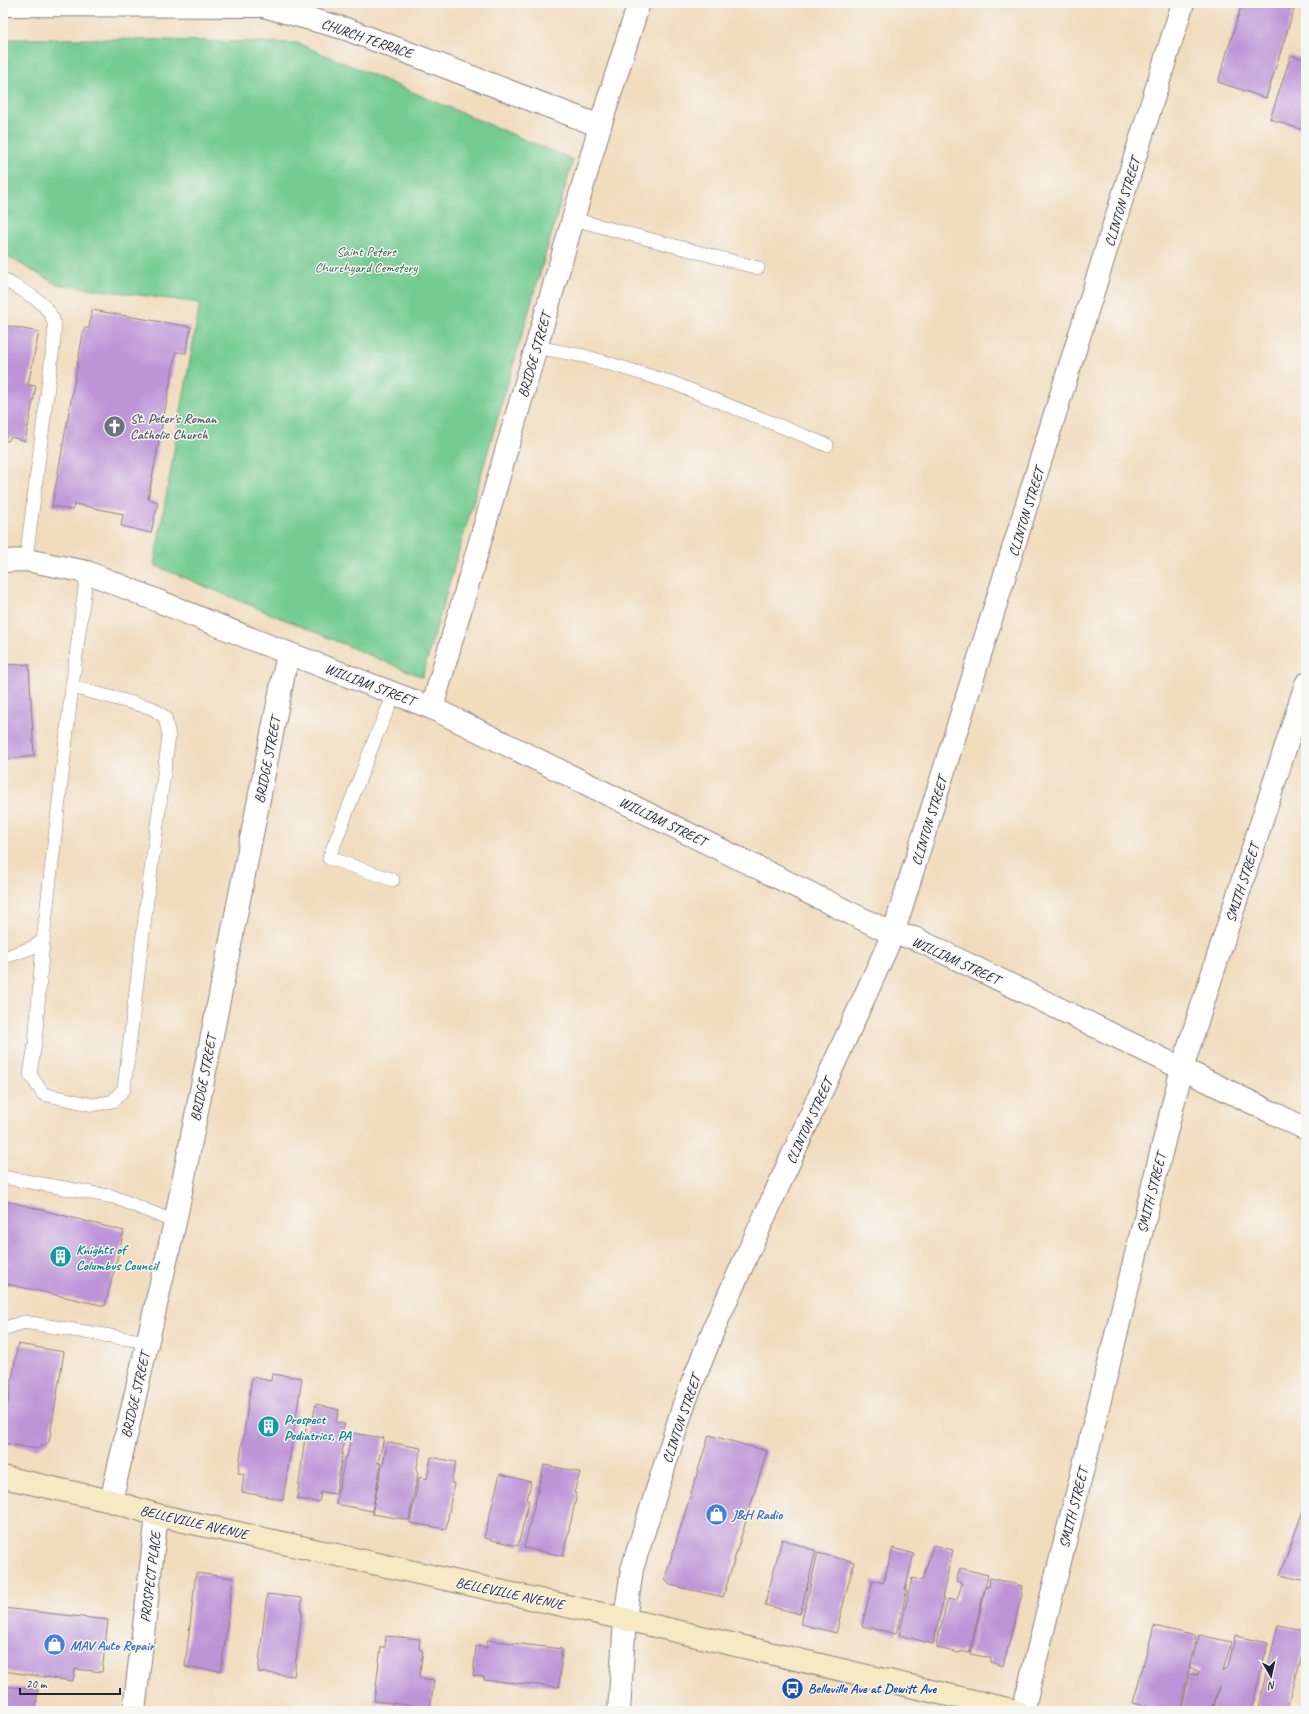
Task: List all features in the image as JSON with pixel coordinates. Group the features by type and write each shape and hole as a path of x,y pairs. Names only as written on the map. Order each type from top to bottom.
{"main road":[{"name":"BELLEVILLE AVENUE","path":"3,1477 111,1501 157,1515 625,1619 1016,1711"}],"street":[{"name":"BRIDGE STREET","path":"432,708 600,126 639,3"},
{"name":"CLINTON STREET","path":"618,1711 625,1619 632,1569 684,1404 717,1321 893,934 1183,3"},
{"name":"CHURCH TERRACE","path":"3,5 263,6 346,29 600,126"},
{"name":"WILLIAM STREET","path":"3,561 26,560 87,572 288,653 432,708 893,934 914,938 1306,1129"},
{"name":"BRIDGE STREET","path":"111,1501 175,1222 288,653"},
{"name":"SMITH STREET","path":"1023,1711 1182,1068 1306,684"},
{"name":"PROSPECT PLACE","path":"134,1711 157,1515"}],"lane":[{"path":"573,219 758,268"},
{"path":"3,279 42,304 50,313 54,323 54,339 26,560"},
{"path":"536,347 584,356 673,383 827,444"},
{"path":"72,687 152,708 165,717 169,736 124,1089 113,1101 93,1105 43,1094 30,1074 35,1044 43,941 72,687 87,572"},
{"path":"393,880 329,858 376,736 395,693"},
{"path":"3,958 31,948 43,941"},
{"path":"3,1177 114,1197 175,1222"},
{"path":"3,1329 24,1322 147,1342"}],"green space":[{"name":"Saint Peters Churchyard Cemetery","path":"3,39 118,39 297,43 573,160 422,677 154,565 200,303 56,284 3,254"}],"building":[{"path":"1242,3 1296,3 1266,98 1218,82"},
{"path":"1291,55 1306,60 1306,131 1270,119"},
{"name":"St. Peter's Roman Catholic Church","path":"92,310 191,327 186,353 176,352 148,499 158,502 151,533 121,526 123,514 75,504 72,510 52,506 84,328 89,328"},
{"path":"3,325 39,332 28,385 36,386 25,441 11,437 8,441 3,440"},
{"path":"29,664 34,756 3,760 3,665"},
{"name":"Knights of Columbus Council","path":"3,1200 124,1231 105,1306 3,1283"},
{"path":"18,1344 64,1352 49,1442 37,1449 3,1443 3,1432"},
{"name":"Prospect Pediatrics, PA","path":"272,1374 302,1378 283,1500 242,1492 244,1474 238,1473 252,1377 271,1381"},
{"path":"316,1404 339,1410 336,1422 345,1424 341,1434 345,1435 336,1494 321,1492 319,1502 297,1499 307,1421 312,1422"},
{"path":"352,1433 384,1438 378,1463 381,1463 372,1511 336,1504 345,1457 347,1457"},
{"name":"J&H Radio","path":"709,1435 767,1451 723,1597 670,1585 665,1578"},
{"path":"387,1442 421,1448 409,1520 372,1514"},
{"path":"431,1457 456,1462 451,1483 454,1483 446,1529 410,1523 419,1477 427,1479"},
{"path":"544,1465 580,1472 574,1493 577,1494 563,1556 524,1548"},
{"path":"500,1474 531,1482 527,1500 529,1501 518,1546 484,1538"},
{"path":"1305,1505 1306,1506 1306,1581 1280,1575"},
{"path":"782,1539 816,1551 800,1614 765,1605"},
{"path":"933,1545 953,1550 933,1644 899,1635 912,1578 922,1581"},
{"path":"893,1548 914,1554 896,1634 862,1626 873,1580 883,1583"},
{"path":"818,1553 854,1562 836,1633 801,1624"},
{"path":"960,1568 988,1575 969,1653 961,1651 960,1653 937,1648 936,1644 948,1599 957,1600 962,1583 956,1581"},
{"path":"196,1573 233,1578 221,1671 185,1667"},
{"path":"990,1578 1022,1586 1022,1594 1003,1666 990,1662 991,1658 970,1654 986,1586 989,1587"},
{"path":"267,1594 302,1598 302,1612 294,1676 258,1672"},
{"name":"MAV Auto Repair","path":"3,1608 108,1620 102,1672 75,1669 73,1681 3,1671"},
{"path":"1278,1625 1306,1631 1306,1639 1287,1711 1257,1711"},
{"path":"1154,1626 1196,1636 1180,1711 1168,1711 1133,1703"},
{"path":"1199,1635 1231,1642 1223,1672 1228,1667 1235,1636 1268,1643 1251,1711 1213,1711 1219,1687 1212,1711 1181,1711 1190,1674 1198,1675 1199,1670 1190,1668"},
{"path":"386,1636 420,1639 419,1649 423,1651 419,1678 434,1680 430,1708 374,1701 381,1647 385,1647"},
{"path":"487,1640 562,1649 559,1687 484,1680 484,1677 473,1676 476,1646 487,1648"},
{"path":"3,1686 38,1690 35,1711 3,1711"}],"place":[{"name":"St. Peter's Roman Catholic Church","path":"114,426"},
{"name":"Knights of Columbus Council","path":"60,1257"},
{"name":"Prospect Pediatrics, PA","path":"269,1427"},
{"name":"J&H Radio","path":"716,1514"},
{"name":"MAV Auto Repair","path":"54,1645"},
{"name":"Belleville Ave at Dewitt Ave","path":"793,1688"}]}
